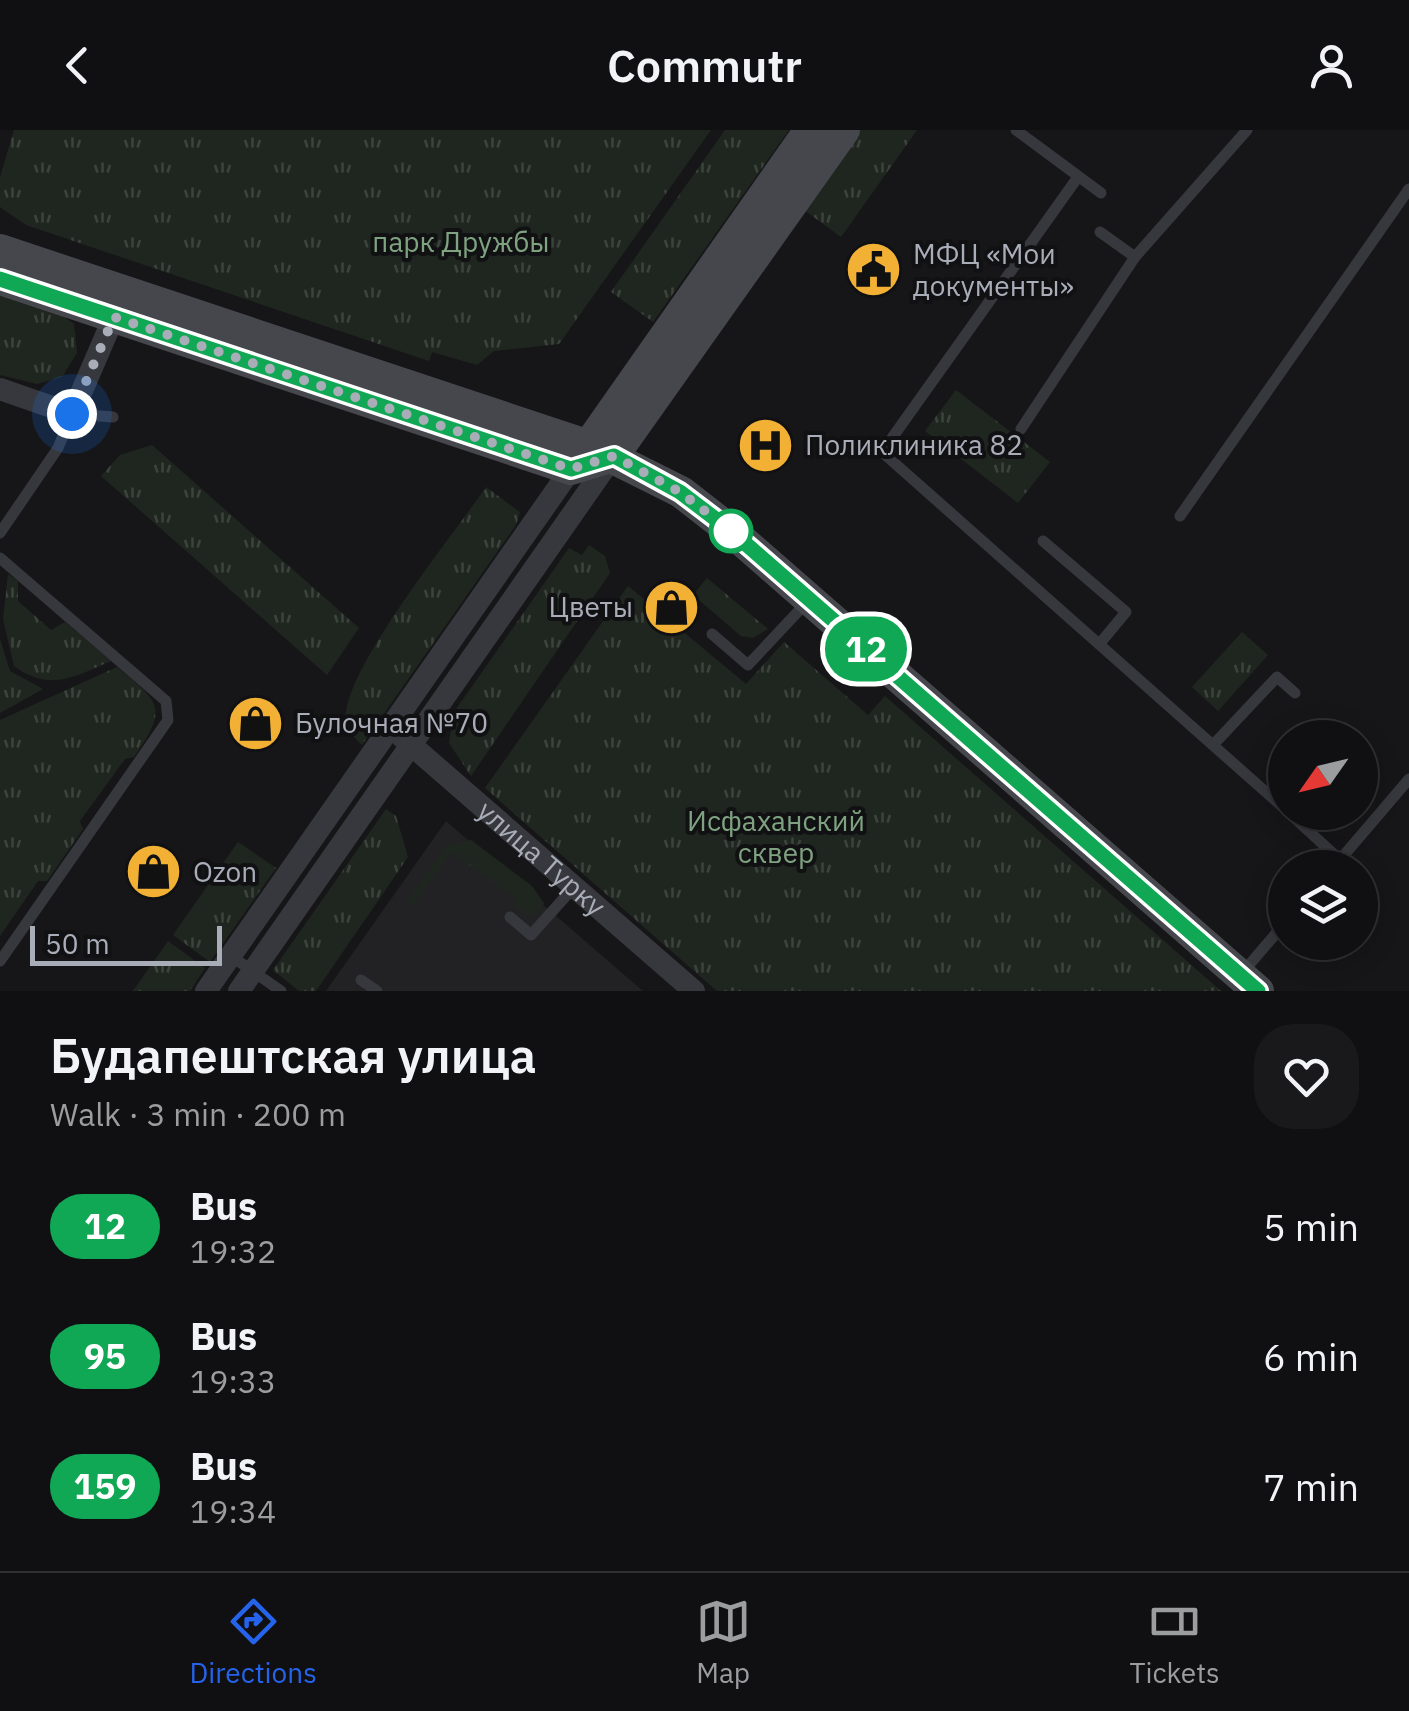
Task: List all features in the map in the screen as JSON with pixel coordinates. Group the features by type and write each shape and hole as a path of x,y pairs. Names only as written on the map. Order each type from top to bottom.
{"street":[{"path":"239,991 412,744 591,457 810,130"},
{"path":"206,991 390,728 591,457 844,130"},
{"path":"0,250 119,305"},
{"path":"0,279 119,305 591,457 704,509 1249,983"},
{"path":"0,389 72,414 119,305"},
{"name":"улица Турку","path":"390,728 694,991"}],"lane":[{"path":"1021,429 1135,257 1248,130"},
{"path":"1022,132 1101,193"},
{"path":"1078,177 882,452 1268,794"},
{"path":"1180,516 1409,188"},
{"path":"1100,232 1135,257"},
{"path":"0,533 58,448 72,414 113,416"},
{"path":"1043,541 1126,612 1101,642"},
{"path":"0,558 166,700 168,720 0,961"},
{"path":"712,634 748,665 810,599"},
{"path":"1214,744 1277,678 1295,693"},
{"path":"1348,850 1409,778"},
{"path":"1305,830 1323,850"},
{"path":"510,918 531,936 574,887"},
{"path":"1249,983 1268,951"},
{"path":"230,956 281,991"},
{"path":"362,980 377,991"}],"shaded area":[{"path":"446,821 643,991 326,991"}],"green space":[{"name":"парк Дружбы","path":"14,130 711,130 559,344 494,351 477,365 432,352 429,361 26,225 0,207 0,177"},
{"path":"725,130 789,130 653,322 611,292"},
{"path":"860,130 917,130 841,237 804,210"},
{"path":"0,294 60,314 74,324 77,353 62,377 37,384 0,375"},
{"path":"956,390 1050,462 1018,503 925,431"},
{"path":"152,445 359,628 327,675 101,476 120,455"},
{"path":"486,487 520,512 516,525 362,745 346,722 346,712 366,661"},
{"path":"589,545 605,556 610,573 471,776 449,743 454,712 569,548 582,555"},
{"path":"8,574 18,581 18,601 51,630 65,622 111,661 74,676 51,680 14,666 3,619"},
{"path":"707,578 768,629 753,638 741,636 693,595"},
{"name":"Исфаханский сквер","path":"628,586 746,684 784,642 868,715 885,696 1221,991 717,991 485,788"},
{"path":"1242,632 1268,655 1218,711 1192,687"},
{"path":"0,639 10,671 43,689 0,713"},
{"path":"117,667 151,698 155,707 152,727 134,757 125,759 80,821 83,829 47,881 38,881 0,936 0,720"},
{"path":"386,809 396,816 408,857 316,991 299,991 273,970"},
{"path":"471,840 532,886 544,903 537,913 526,914 514,905 517,899 451,852 412,907 406,903 447,845"},
{"path":"238,842 276,868 210,962 173,935"},
{"path":"168,941 205,968 190,991 133,991"}],"bus line":[{"name":"12","path":"0,279 571,469 614,456 680,492 730,530 1258,991"}],"place":[{"name":"МФЦ «Мои документы»","path":"874,270"},
{"name":"Поликлиника 82","path":"766,445"},
{"name":"Цветы","path":"672,607"},
{"name":"Булочная №70","path":"256,723"},
{"name":"Ozon","path":"154,872"}],"route":[{"path":"72,414 114,317 571,469 614,456 680,492 731,531"}]}
